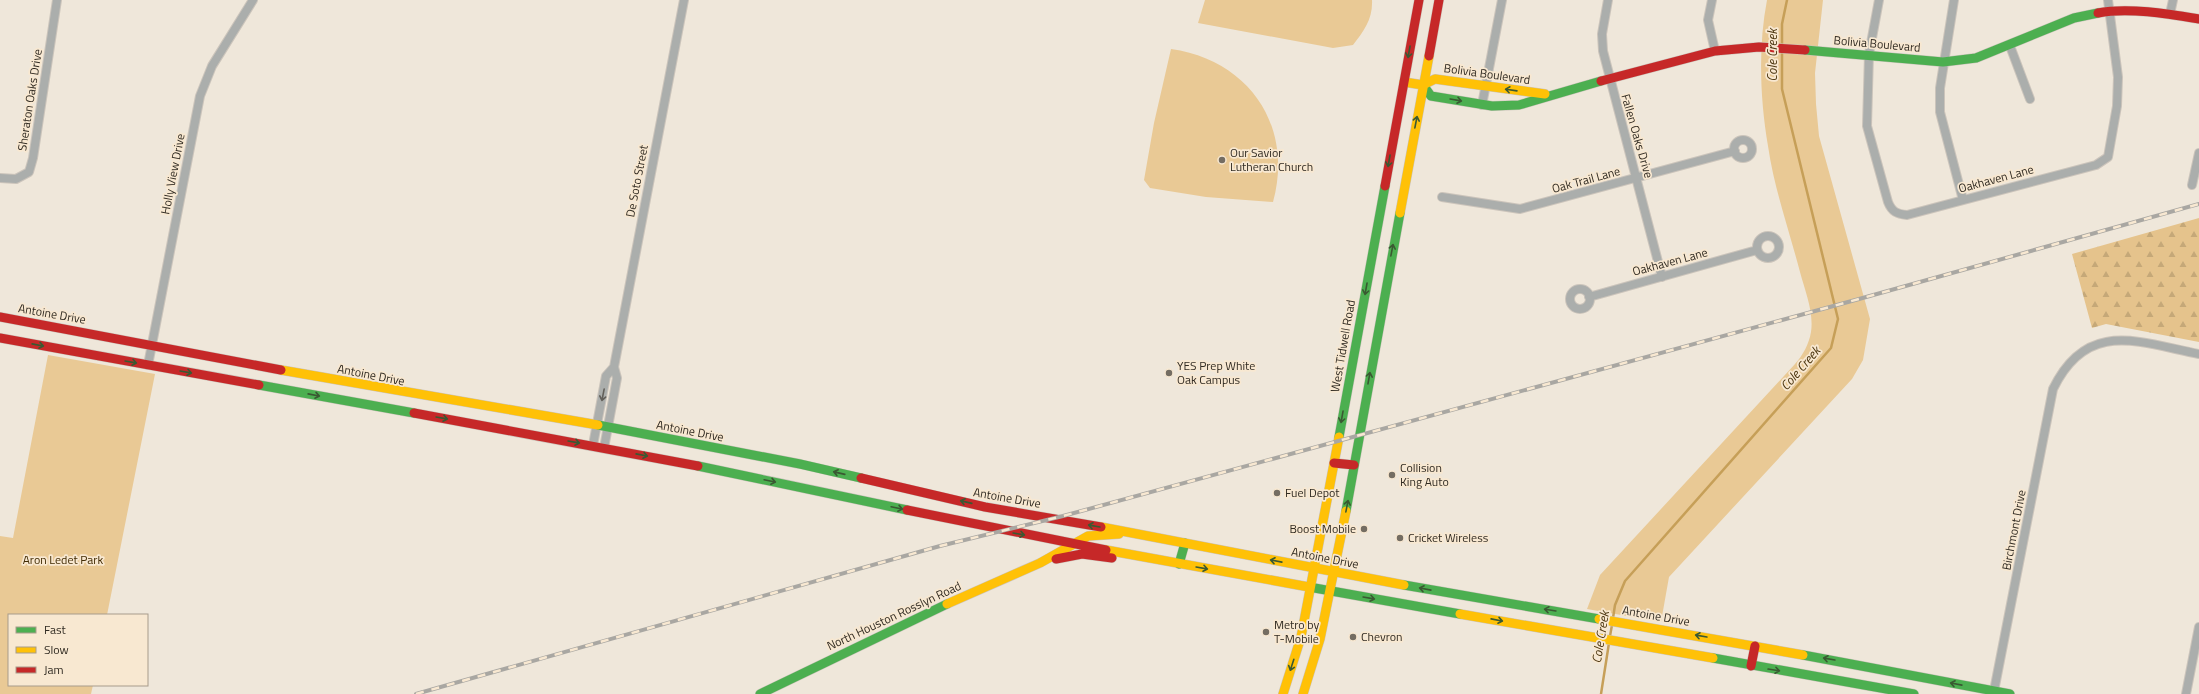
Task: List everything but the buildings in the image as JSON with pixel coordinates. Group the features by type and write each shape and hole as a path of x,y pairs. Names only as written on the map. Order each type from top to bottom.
{"main road":[{"name":"West Tidwell Road","path":"1283,694 1301,637 1315,568 1419,0"},
{"path":"1303,694 1320,639 1331,591 1376,336 1439,0"},
{"name":"Bolivia Boulevard","path":"1404,82 1423,86 1431,96 1482,105 1518,105 1549,95 1715,51 1773,48 1869,54 1944,62 1976,58 2010,46 2074,18 2108,11 2170,14 2199,19"},
{"name":"Bolivia Boulevard","path":"1423,86 1435,78 1485,87 1549,95"},
{"path":"1378,219 1398,222"},
{"name":"Antoine Drive","path":"0,317 404,393 597,425 800,464 985,507 1137,533 1334,572 1755,646 1863,666 1994,693 2010,694"},
{"path":"1358,332 1376,336"},
{"path":"0,338 593,445 1042,538 1179,564 1914,694"},
{"path":"1334,463 1354,465"},
{"name":"North Houston Rosslyn Road","path":"760,694 904,623 1043,561 1088,536 1137,533"},
{"path":"1042,538 1050,544 1052,549 1052,552 1043,561"},
{"path":"1179,564 1185,543"},
{"name":"North Houston Rosslyn Road","path":"1043,561 1082,554 1110,558 1150,558"},
{"path":"1751,666 1755,646"},
{"path":"1859,684 1863,666"}],"street":[{"name":"Sheraton Oaks Drive","path":"0,178 16,179 29,172 57,0"},
{"name":"Holly View Drive","path":"148,365 200,96 212,66 253,0"},
{"name":"De Soto Street","path":"604,448 617,378 614,367 684,0"},
{"path":"1482,105 1502,0"},
{"name":"Fallen Oaks Drive","path":"1608,0 1602,34 1602,51 1608,79 1662,276"},
{"path":"1712,0 1708,20 1715,51"},
{"path":"1869,54 1879,0"},
{"path":"1954,0 1940,88 1940,112 1963,200"},
{"path":"2108,0 2108,11"},
{"path":"2170,14 2173,0"},
{"name":"Oakhaven Lane","path":"1869,54 1867,126 1891,209 1897,214 1907,215 2096,165 2108,157 2117,106 2118,77 2108,11"},
{"path":"2010,46 2030,99"},
{"name":"Oak Trail Lane","path":"1442,197 1520,209 1636,179 1734,151"},
{"path":"2192,185 2199,153"},
{"name":"Oakhaven Lane","path":"1589,297 1757,250"},
{"name":"Birchmont Drive","path":"1994,693 2053,389 2061,374 2071,360 2086,348 2104,342 2122,340 2199,354"},
{"name":"De Soto Street","path":"593,445 606,376 614,367"},
{"path":"2186,694 2199,628"}],"green space":[{"path":"1205,0 1372,0 1372,7 1367,24 1353,45 1333,48 1198,23"},
{"path":"1767,0 1823,0 1815,73 1819,136 1870,319 1863,360 1852,379 1669,577 1661,622 1587,609 1600,575 1795,364 1801,357 1809,341 1812,324 1810,309 1778,193 1765,128 1761,54"},
{"path":"1171,49 1199,56 1223,67 1243,82 1259,101 1271,123 1277,148 1278,174 1273,202 1206,197 1150,188 1144,180 1154,123"},
{"path":"2199,218 2199,342 2106,324 2092,328 2072,254"},
{"name":"Aron Ledet Park","path":"48,355 155,374 107,614 8,614 8,686 93,686 91,694 0,694 0,536 13,538"}],"waterway":[{"name":"Cole Creek","path":"1782,44 1782,24 1787,0"},
{"name":"Cole Creek","path":"1613,618 1615,605 1625,581 1831,348 1838,319 1782,89 1782,51"},
{"name":"Cole Creek","path":"1610,636 1612,625"},
{"name":"Cole Creek","path":"1601,694 1609,643"}],"railway":[{"path":"416,694 940,546 1063,516 1859,299 2199,204"}],"traffic: fast":[{"path":"1805,50 1943,62 1976,58 2074,18 2098,13"},
{"path":"1423,85 1431,96 1492,106 1519,105 1601,81"},
{"path":"1339,437 1385,186"},
{"path":"1346,511 1400,213"},
{"path":"259,385 414,413"},
{"path":"598,425 800,464 861,478"},
{"path":"698,466 907,510"},
{"path":"1179,564 1185,543"},
{"path":"1404,585 1599,619"},
{"path":"1309,587 1460,614"},
{"path":"760,694 947,604"},
{"path":"1803,655 2010,694"},
{"path":"1713,658 1914,694"}],"traffic: slow":[{"path":"1400,213 1429,56"},
{"path":"1404,82 1423,85 1435,79 1545,94"},
{"path":"281,370 598,425"},
{"path":"1283,694 1301,637 1339,437"},
{"path":"1303,694 1320,639 1346,511"},
{"path":"1101,527 1404,585"},
{"path":"947,604 1040,563 1088,536 1119,534"},
{"path":"1106,550 1309,587"},
{"path":"1460,614 1713,658"},
{"path":"1599,619 1803,655"}],"traffic: jam":[{"path":"1385,186 1419,0"},
{"path":"1429,56 1439,0"},
{"path":"2098,13 2110,11 2135,11 2162,13 2199,19"},
{"path":"1601,81 1715,51 1759,47 1805,50"},
{"path":"0,317 281,370"},
{"path":"0,338 259,385"},
{"path":"414,413 698,466"},
{"path":"1334,463 1354,465"},
{"path":"861,478 985,507 1101,527"},
{"path":"907,510 1106,550"},
{"path":"1056,559 1082,554 1112,558"},
{"path":"1751,666 1755,646"}],"place":[{"name":"Our Savior Lutheran Church","path":"1222,160"},
{"name":"YES Prep White Oak Campus","path":"1169,373"},
{"name":"Collision King Auto","path":"1392,475"},
{"name":"Fuel Depot","path":"1277,493"},
{"name":"Boost Mobile","path":"1364,529"},
{"name":"Cricket Wireless","path":"1400,538"},
{"name":"Metro by T-Mobile","path":"1266,632"},
{"name":"Chevron","path":"1353,637"}]}
